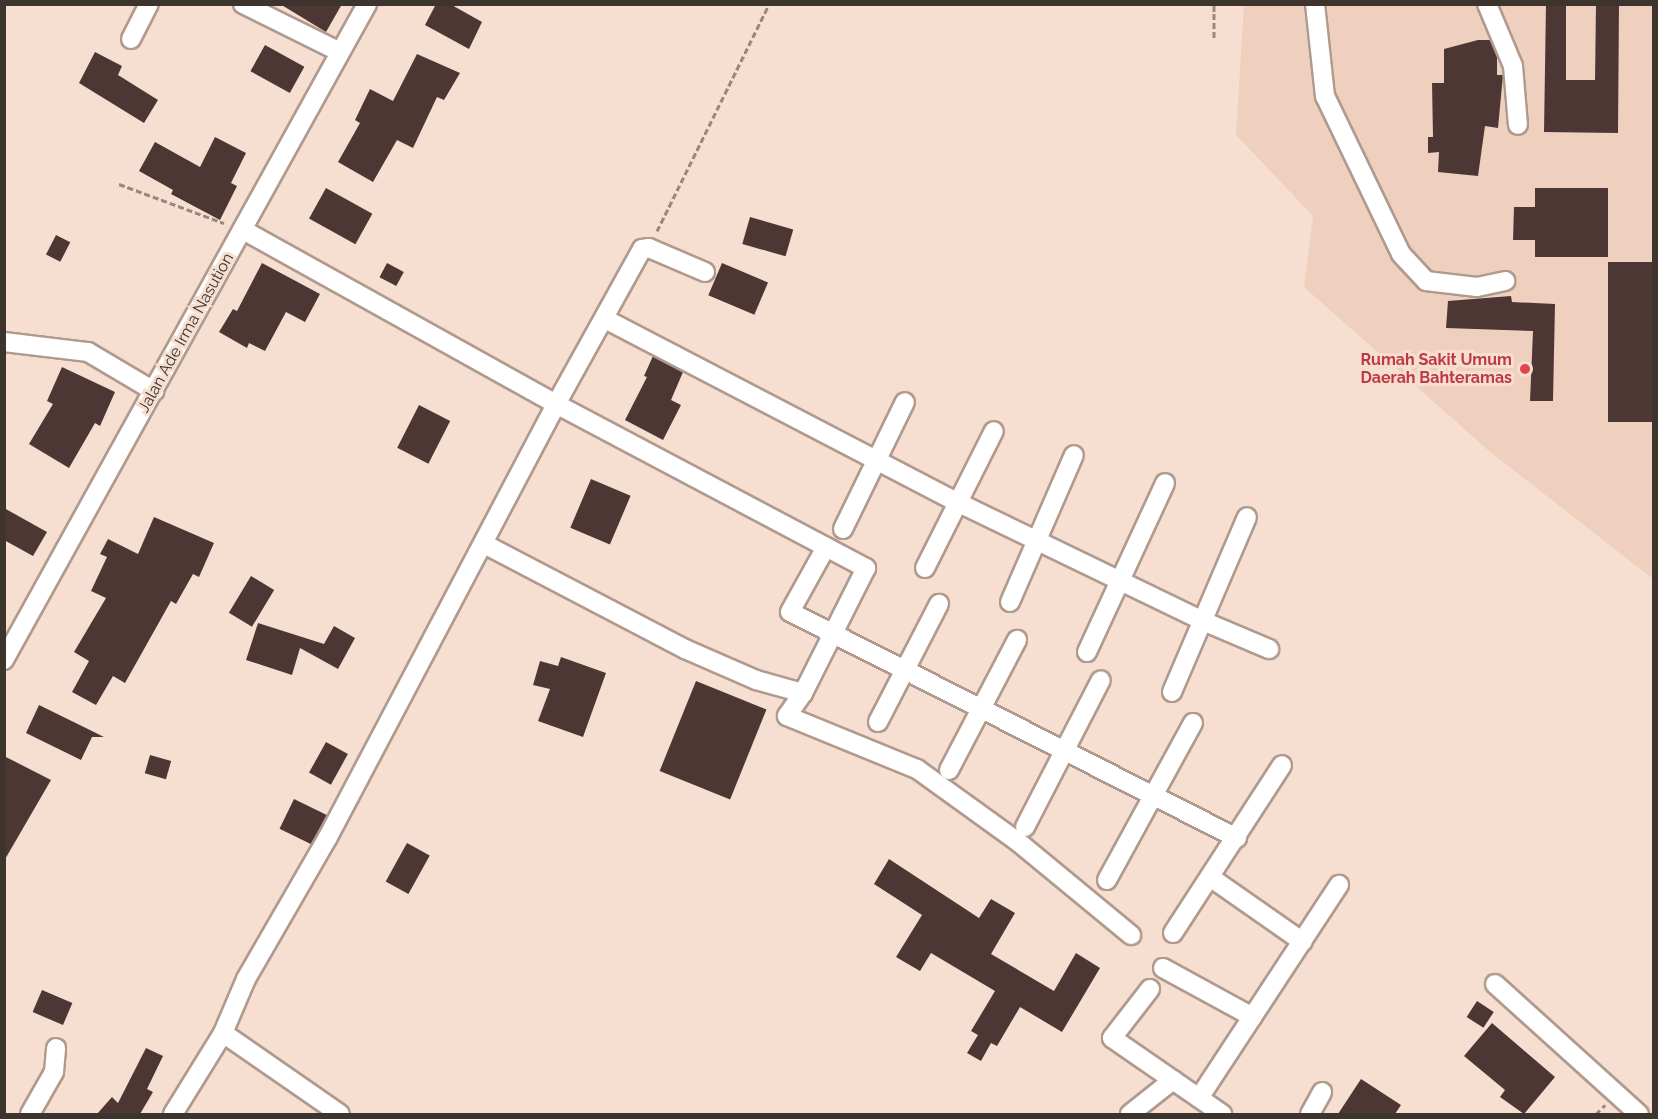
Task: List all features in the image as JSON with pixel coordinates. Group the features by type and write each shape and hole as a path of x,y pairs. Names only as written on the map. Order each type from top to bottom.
{"street":[{"path":"131,39 149,4"},
{"path":"243,4 340,52"},
{"name":"Jalan Ade Irma Nasution","path":"4,660 367,4"},
{"path":"1316,4 1325,96 1401,254 1426,281 1477,287 1505,281"},
{"path":"1487,4 1513,66 1518,125"},
{"path":"243,230 556,404 866,568 803,693 787,716 917,769 1017,841 1131,935"},
{"path":"173,1114 224,1033 246,979 328,837 484,544 512,482 605,319 638,255 649,248 705,272"},
{"path":"605,319 957,502 1118,581 1269,649"},
{"path":"4,342 88,352 154,391"},
{"path":"843,529 905,402"},
{"path":"924,568 994,431"},
{"path":"1010,602 1074,455"},
{"path":"1087,652 1165,483"},
{"path":"1172,692 1247,517"},
{"path":"484,544 685,649 756,680 803,693"},
{"path":"826,547 790,612 905,673 1237,838"},
{"path":"878,722 939,604"},
{"path":"949,770 1017,640"},
{"path":"1025,827 1101,680"},
{"path":"1107,880 1151,795 1193,723"},
{"path":"1173,933 1237,838 1282,765"},
{"path":"1210,877 1303,942"},
{"path":"1199,1098 1339,885"},
{"path":"1163,968 1253,1017"},
{"path":"1495,984 1639,1114"},
{"path":"1150,989 1112,1038 1222,1114"},
{"path":"224,1033 340,1114"},
{"path":"30,1114 54,1072 56,1048"},
{"path":"1130,1114 1173,1080"},
{"path":"1310,1114 1322,1092"}],"path":[{"path":"649,248 769,4"},
{"path":"1214,4 1214,38"},
{"path":"119,184 243,230"}],"shaded area":[{"name":"Rumah Sakit Umum Daerah Bahteramas","path":"1244,5 1653,5 1653,579 1489,451 1304,287 1313,216 1236,135"}],"building":[{"path":"280,4 342,4 326,32"},
{"path":"436,4 450,4 482,22 469,49 425,25"},
{"path":"1546,4 1566,4 1566,80 1595,80 1596,4 1619,4 1618,133 1544,132"},
{"path":"1478,40 1490,40 1497,56 1497,75 1503,75 1498,128 1485,126 1478,176 1438,172 1439,152 1428,153 1428,137 1433,137 1432,83 1444,83 1444,49"},
{"path":"265,45 304,67 290,93 250,71"},
{"path":"95,52 122,66 118,75 158,100 144,123 79,83"},
{"path":"417,54 460,73 444,100 437,97 413,148 397,140 373,182 338,162 360,123 355,120 370,89 393,101"},
{"path":"215,137 246,153 231,183 237,186 220,220 171,194 173,190 139,171 155,142 200,167"},
{"path":"326,188 372,214 355,244 309,219"},
{"path":"1535,188 1608,188 1608,257 1535,257 1535,240 1513,240 1514,207 1535,207"},
{"path":"750,217 793,229 786,256 742,244"},
{"path":"56,235 70,242 60,262 46,255"},
{"path":"1608,262 1653,262 1653,422 1608,422"},
{"path":"262,263 320,294 305,322 286,312 265,351 249,343 247,348 219,332 233,309 237,311"},
{"path":"387,263 404,272 396,286 379,277"},
{"path":"722,263 768,283 754,315 708,295"},
{"path":"1511,296 1512,302 1555,304 1553,401 1530,401 1533,331 1446,328 1448,301"},
{"path":"653,356 683,372 671,400 681,405 663,440 625,420 647,377 644,376"},
{"path":"62,367 115,392 100,426 95,423 69,468 29,444 53,404 47,401"},
{"path":"419,405 450,421 428,464 397,448"},
{"path":"591,479 631,496 610,545 570,528"},
{"path":"4,508 47,532 33,556 4,540"},
{"path":"154,517 214,543 199,577 193,574 176,604 171,601 125,683 113,676 96,705 72,692 89,661 74,652 106,598 91,591 107,557 100,554 108,539 138,554"},
{"path":"251,576 274,590 252,627 229,613"},
{"path":"258,623 324,644 334,626 355,638 338,669 300,648 292,675 246,660"},
{"path":"561,657 606,673 583,737 538,721 550,689 533,685 540,661 558,666"},
{"path":"696,681 766,709 730,799 660,771"},
{"path":"39,705 104,737 92,737 81,760 26,733"},
{"path":"326,742 348,754 331,785 309,773"},
{"path":"150,755 171,761 166,779 145,773"},
{"path":"4,756 51,780 4,861"},
{"path":"294,799 327,815 313,845 280,829"},
{"path":"407,843 430,856 408,894 386,881"},
{"path":"889,859 979,918 991,899 1015,913 991,954 1054,991 1076,953 1100,968 1062,1032 1020,1007 997,1046 991,1043 981,1061 967,1053 978,1035 971,1031 995,991 931,953 920,971 896,957 922,915 874,884"},
{"path":"42,990 72,1003 63,1025 33,1012"},
{"path":"1477,1001 1494,1012 1483,1028 1467,1017"},
{"path":"1492,1023 1555,1077 1524,1114 1500,1097 1505,1090 1464,1056"},
{"path":"146,1048 163,1056 147,1089 153,1092 140,1114 97,1114 112,1097 118,1103"},
{"path":"1361,1079 1401,1105 1395,1114 1338,1114"}],"place":[{"name":"Rumah Sakit Umum Daerah Bahteramas","path":"1525,369"}]}
